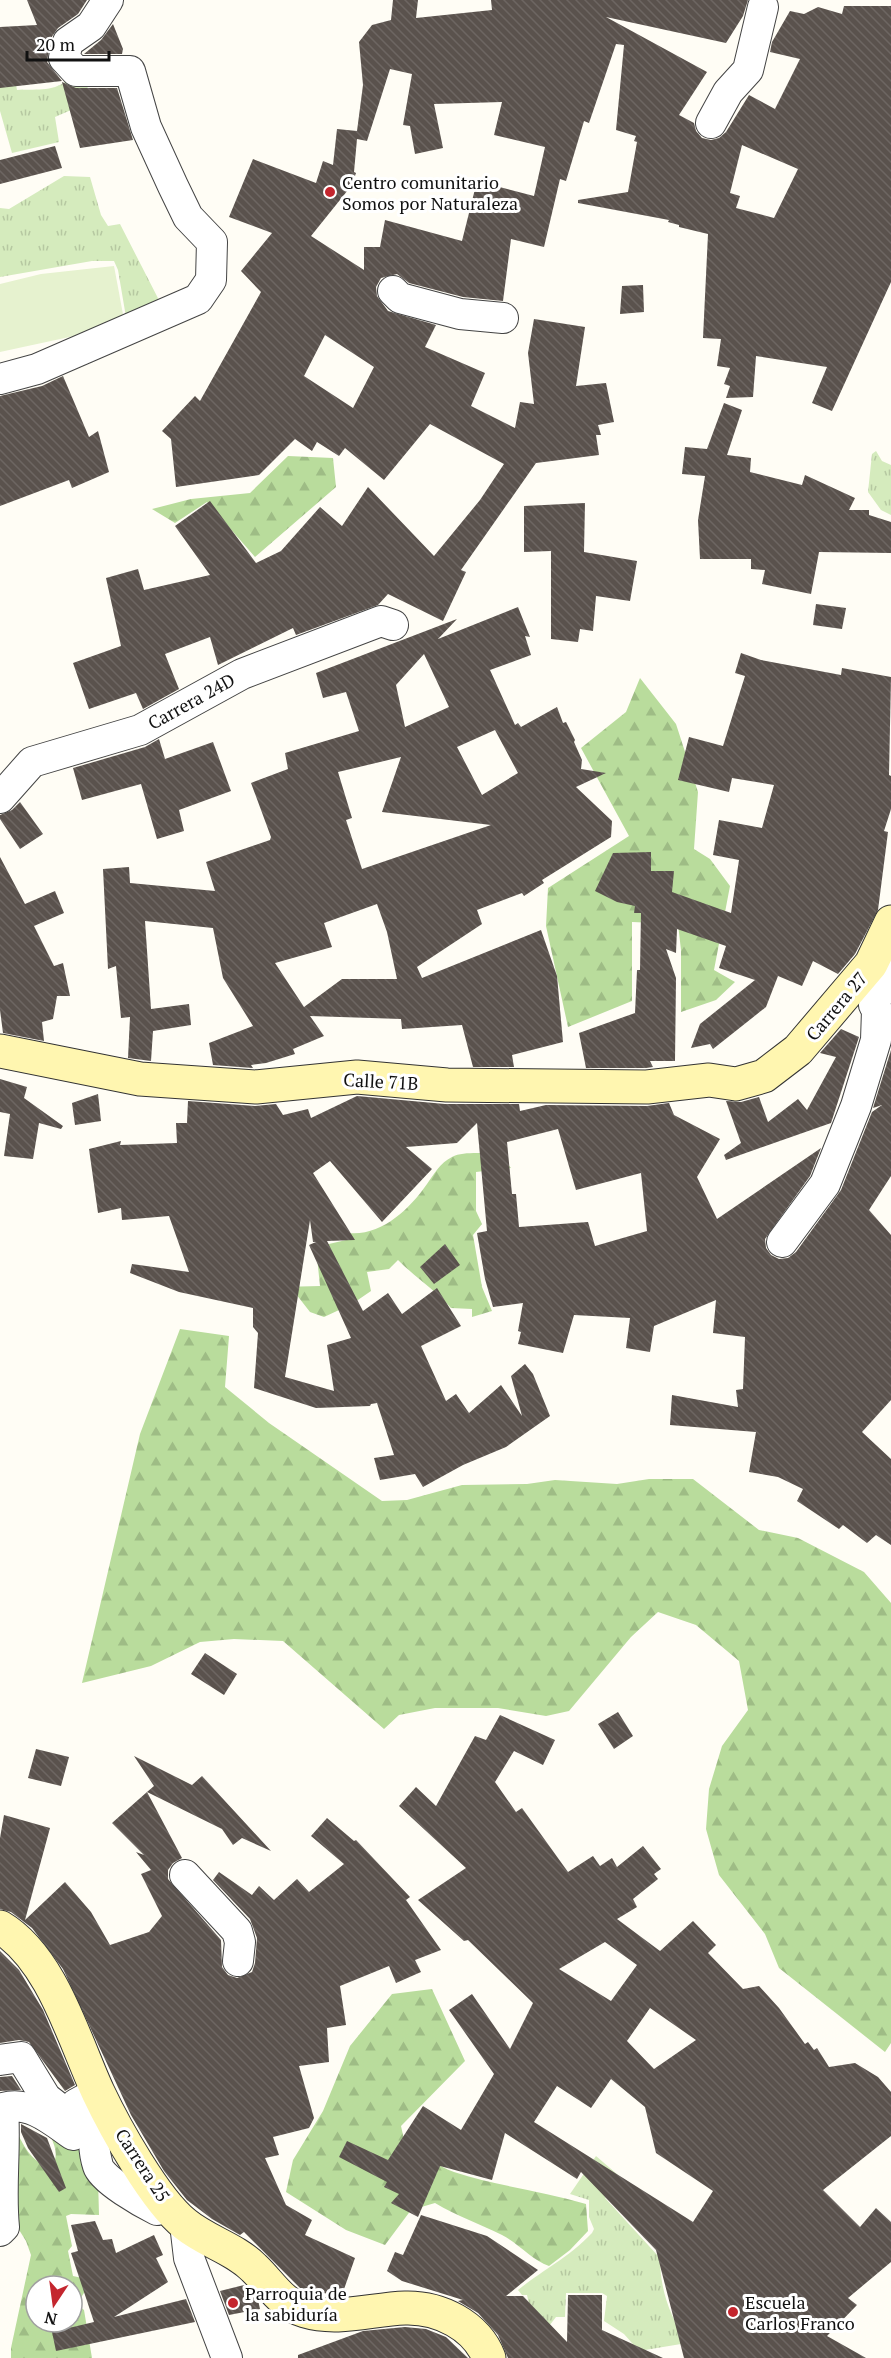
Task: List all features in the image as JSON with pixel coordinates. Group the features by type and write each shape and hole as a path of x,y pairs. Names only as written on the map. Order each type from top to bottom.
{"street":[{"path":"0,379 37,369 160,317 198,299 211,280 212,242 188,217 173,186 146,127 130,71 76,71 64,58 68,42 91,26 108,0"},
{"path":"711,123 728,92 748,69 763,7"},
{"path":"393,291 400,298 460,314 503,318"},
{"name":"Carrera 24D","path":"0,798 32,762 140,730 242,674 301,650 381,621 393,625"},
{"path":"782,1242 825,1184 856,1106 876,1040 878,1010 874,1005 883,983 886,934"},
{"name":"Carrera 27","path":"764,1076 798,1050 871,964 886,934"},
{"name":"Calle 71B","path":"0,1051 140,1079 256,1087 357,1077 447,1085 647,1087 709,1080 736,1084 764,1076"},
{"path":"185,1875 237,1931 240,1942 237,1961"},
{"name":"Carrera 25","path":"0,1927 9,1932 46,1975 98,2092 171,2217 233,2251 255,2268 277,2295 305,2311 365,2314 405,2308 436,2312 466,2326 489,2358"},
{"path":"0,2060 21,2057 46,2098 72,2123"},
{"path":"72,2123 76,2104 98,2092"},
{"path":"0,2231 4,2227 1,2204 5,2128 3,2108 15,2104 72,2123 88,2122 96,2137 98,2166 104,2176 171,2217 189,2258 226,2358"}],"green space":[{"path":"14,74 17,90 36,90 55,87 66,81 84,81 89,90 78,107 55,117 59,142 12,153 0,111 0,76"},
{"path":"64,176 90,177 101,215 108,226 120,224 162,306 127,323 118,270 114,261 92,261 0,277 0,208 9,209"},
{"path":"114,266 125,325 0,352 0,284 41,274"},
{"path":"876,451 882,461 891,465 891,515 881,510 868,492 872,454"},
{"path":"288,456 333,458 336,487 255,557 207,502 175,523 152,509 191,499 250,493"},
{"path":"640,678 676,724 698,792 694,849 710,859 730,886 714,970 735,982 716,1000 681,1012 681,950 678,924 632,922 632,1001 568,1027 546,926 548,888 629,836 581,748 626,712"},
{"path":"498,1153 511,1168 476,1172 476,1211 482,1224 473,1235 482,1287 492,1311 472,1317 472,1309 451,1308 398,1260 389,1269 367,1272 371,1291 352,1304 324,1317 310,1312 296,1294 281,1287 320,1286 316,1247 346,1240 349,1233 361,1233 383,1226 412,1203 448,1159 462,1154"},
{"path":"180,1329 229,1336 225,1387 269,1423 382,1501 407,1500 462,1485 527,1484 555,1480 617,1484 649,1479 693,1479 759,1530 798,1538 864,1572 891,1603 891,2043 885,2052 779,1968 765,1934 719,1875 706,1829 709,1789 722,1746 748,1710 739,1661 696,1625 658,1612 631,1637 569,1711 546,1716 498,1708 435,1708 399,1715 384,1729 283,1641 234,1639 200,1642 151,1666 82,1683 140,1434"},
{"path":"432,1989 465,2061 401,2126 405,2144 454,2172 586,2204 588,2231 570,2250 549,2266 502,2235 435,2203 411,2210 385,2245 346,2230 286,2192 293,2160 323,2111 350,2046 392,1994"},
{"path":"17,2132 30,2154 38,2162 50,2168 55,2161 56,2153 51,2137 81,2137 98,2178 99,2215 71,2214 66,2216 72,2246 68,2251 73,2274 27,2274 31,2255 26,2241 11,2217"},
{"path":"596,2156 625,2181 605,2198 660,2258 660,2270 667,2302 687,2343 639,2351 624,2334 604,2321 607,2296 602,2293 566,2293 565,2317 556,2317 546,2330 529,2304 527,2295 522,2295 518,2290 574,2250 592,2233 594,2229 589,2217 589,2200 570,2194"},
{"path":"84,2278 87,2279 87,2288 84,2293"},
{"path":"24,2288 24,2334 84,2334 84,2310 92,2358 11,2358 11,2348"}],"building":[{"path":"27,0 87,0 78,14 58,28 51,38 47,62 62,81 0,88 0,27 37,25"},
{"path":"393,0 418,0 416,18 492,10 491,0 748,0 743,16 726,43 606,17 707,72 679,115 694,123 696,131 702,138 711,140 719,138 726,132 749,95 775,109 800,59 770,52 772,42 790,11 804,14 818,7 842,14 844,6 891,6 891,282 832,411 812,403 827,367 756,356 753,397 726,398 730,386 724,384 730,368 717,366 721,339 703,338 708,234 679,227 679,225 668,222 669,220 578,203 578,200 628,192 637,142 634,141 636,136 616,130 624,45 616,44 589,123 584,121 566,181 560,179 544,247 511,239 503,301 463,297 409,283 397,274 381,278 376,287 377,296 388,311 436,325 425,347 485,373 471,406 515,428 520,402 534,404 528,353 534,319 585,327 576,386 606,383 614,422 598,425 601,435 596,435 599,455 536,463 461,570 466,572 443,621 388,594 378,605 296,635 293,628 218,665 210,637 165,654 179,689 143,709 136,693 89,709 73,663 121,646 106,578 138,569 144,590 210,575 175,526 210,501 256,563 281,551 320,507 342,526 368,487 434,556 480,500 504,464 430,424 384,480 345,448 339,456 317,442 312,451 295,439 259,475 176,487 171,439 162,431 195,396 200,401 261,292 241,271 272,233 229,217 253,159 316,183 323,161 333,165 337,129 357,131 363,85 359,42 372,25 391,20","holes":["390,69 412,74 403,125 410,126 415,154 443,148 434,104 502,102 494,135 545,147 534,196 477,181 462,241 385,220 380,247 364,247 364,270 311,236 352,185 356,173 354,172 357,139 367,141","742,145 798,169 774,218 736,208 740,196 730,193","325,335 374,367 353,408 304,376"]},
{"path":"113,24 123,49 122,54 84,54 101,40"},
{"path":"62,82 76,88 117,88 133,140 80,148"},
{"path":"55,146 62,168 0,184 0,160"},
{"path":"643,285 644,312 620,314 622,286"},
{"path":"63,376 89,437 98,431 109,472 72,488 69,480 0,506 0,396 42,386"},
{"path":"724,403 742,410 727,455 751,458 750,472 802,485 805,475 855,498 849,510 869,510 869,515 891,522 891,553 819,552 811,594 762,584 765,570 751,569 751,559 700,559 698,520 705,476 682,474 685,447 707,449"},
{"path":"585,503 584,552 637,561 630,601 596,596 593,631 580,629 578,642 551,639 551,551 524,552 524,506"},
{"path":"816,604 846,608 842,629 813,625"},
{"path":"518,607 530,637 525,636 531,655 490,670 515,725 518,723 521,727 557,707 563,723 566,722 575,740 582,760 581,769 606,773 576,787 612,821 611,837 542,880 544,883 524,896 522,893 477,910 482,924 417,967 422,978 541,930 557,976 563,1042 512,1055 514,1067 473,1067 462,1025 402,1029 401,1019 310,1016 324,1036 293,1049 295,1054 251,1065 253,1068 213,1065 209,1043 253,1026 223,978 213,928 145,921 151,1009 189,1004 191,1025 153,1031 151,1061 128,1058 130,1017 121,1018 116,966 108,969 103,869 129,867 130,883 215,891 206,862 270,840 271,837 251,783 288,769 285,753 359,731 346,692 323,698 316,673 457,619 438,639","holes":["424,654 449,707 405,727 396,685","495,730 518,773 482,795 457,747","401,757 382,812 491,825 362,869 346,820 352,818 338,772","377,904 387,932 397,979 342,979 304,1007 275,963 332,947 324,923"]},
{"path":"741,653 761,660 841,675 842,668 891,677 889,775 891,776 891,809 884,831 888,832 878,910 855,954 838,974 813,961 802,986 778,976 766,1007 713,1049 710,1044 691,1048 700,1024 755,980 719,968 726,946 677,929 676,953 666,949 676,978 675,1061 650,1061 653,1067 646,1068 586,1068 579,1033 635,1013 637,970 640,970 641,913 634,913 635,906 617,902 595,891 613,853 651,852 651,871 674,871 672,892 731,913 739,860 713,855 719,820 762,828 774,785 732,778 729,792 678,780 689,737 723,746 745,676 735,673"},
{"path":"159,739 165,759 213,742 231,791 179,810 184,831 157,839 141,784 82,800 73,768 145,747"},
{"path":"20,802 43,834 20,849 0,819 0,815 12,810"},
{"path":"0,857 25,904 55,891 64,913 34,926 54,966 63,963 70,996 57,996 53,1019 42,1022 44,1041 3,1033 0,1010"},
{"path":"841,1029 859,1037 831,1123 726,1160 724,1155 741,1143 726,1101 741,1102 759,1097 768,1122 798,1099 807,1110 836,1057 820,1053"},
{"path":"891,1050 891,1176 869,1210 891,1235 891,1400 862,1432 891,1459 891,1545 876,1535 867,1543 843,1525 839,1529 797,1501 803,1489 778,1477 749,1472 756,1432 670,1425 672,1395 738,1407 736,1390 743,1389 745,1337 713,1333 716,1300 654,1326 650,1352 626,1348 630,1318 574,1315 563,1353 518,1344 523,1303 493,1307 485,1279 477,1233 487,1231 477,1123 457,1143 406,1147 432,1169 382,1222 330,1161 313,1173 355,1240 327,1241 363,1311 388,1293 402,1314 437,1288 461,1326 421,1346 446,1401 456,1394 469,1413 501,1385 522,1416 511,1376 525,1364 533,1374 550,1416 506,1447 463,1465 423,1487 415,1474 380,1480 374,1458 394,1455 377,1403 370,1406 316,1408 254,1388 258,1333 253,1327 253,1308 179,1292 130,1273 132,1264 189,1272 169,1216 122,1220 121,1208 98,1213 89,1149 121,1141 120,1145 177,1143 176,1123 187,1123 188,1101 255,1106 276,1104 283,1115 308,1109 311,1118 357,1096 445,1104 519,1104 520,1111 546,1105 647,1106 669,1103 674,1115 720,1139 697,1177 717,1219 821,1148 810,1176 765,1239 766,1248 771,1255 779,1259 788,1258 796,1252 841,1190 872,1112 882,1105 873,1108","holes":["558,1129 576,1190 641,1173 647,1231 595,1246 588,1222 519,1227 516,1194 512,1194 507,1142","310,1220 313,1242 316,1242 309,1245 351,1338 327,1345 334,1391 285,1377"]},
{"path":"0,1079 27,1087 24,1098 63,1126 61,1129 39,1123 33,1159 4,1156 10,1114 0,1112"},
{"path":"98,1094 101,1121 75,1125 72,1103"},
{"path":"445,1244 460,1265 434,1284 420,1267"},
{"path":"205,1653 237,1674 224,1695 191,1674"},
{"path":"618,1712 633,1736 614,1749 598,1724"},
{"path":"500,1715 555,1740 543,1765 514,1751 495,1782 516,1812 522,1808 568,1872 593,1856 600,1866 612,1858 617,1867 643,1846 661,1869 654,1874 658,1879 633,1899 637,1907 617,1919 660,1951 693,1921 716,1945 708,1953 743,1989 759,1986 779,2008 805,2044 808,2042 814,2050 817,2048 829,2067 855,2063 878,2077 891,2092 891,2136 823,2190 860,2227 876,2208 891,2222 891,2262 848,2298 857,2305 827,2336 866,2358 684,2358 656,2250 581,2172 577,2179 505,2133 492,2180 440,2166 418,2217 391,2203 399,2194 384,2187 387,2182 339,2157 347,2141 388,2160 423,2106 461,2130 494,2074 449,2010 472,1994 510,2049 533,2003 468,1940 464,1941 418,1900 466,1868 399,1806 416,1787 436,1806 475,1736 486,1740","holes":["605,1942 637,1965 611,2001 559,1969","650,2008 696,2040 654,2069 627,2041","611,2079 645,2107 656,2153 713,2191 693,2222 534,2122 557,2086 591,2108"]},
{"path":"36,1749 69,1757 61,1786 28,1778"},
{"path":"134,1756 192,1785 202,1776 271,1851 242,1838 233,1845 222,1829 147,1792 154,1786"},
{"path":"147,1792 182,1858 173,1863 168,1870 168,1879 221,1940 222,1967 228,1975 237,1978 252,1972 257,1938 250,1919 213,1880 219,1872 252,1895 259,1886 274,1900 297,1879 309,1892 344,1864 311,1836 327,1818 354,1841 356,1840 410,1897 406,1900 441,1950 415,1960 421,1972 396,1983 389,1966 340,1986 346,2025 327,2028 329,2062 299,2066 314,2118 309,2128 273,2137 279,2155 265,2158 286,2205 312,2220 305,2235 355,2258 343,2292 317,2294 300,2288 244,2232 240,2235 212,2219 187,2200 164,2171 131,2115 63,1969 32,1928 11,1912 0,1909 0,1838 4,1815 50,1828 25,1920 65,1882 91,1912 110,1945 149,1932 162,1916 141,1874 151,1870 136,1852 144,1855 112,1823"},
{"path":"0,1951 19,1970 43,2010 75,2085 65,2091 29,2042 19,2040 0,2043"},
{"path":"12,2076 21,2090 0,2091 0,2077"},
{"path":"21,2124 47,2138 66,2188 59,2192 28,2148 21,2132"},
{"path":"421,2215 487,2236 538,2270 506,2296 523,2296 567,2342 568,2295 602,2295 602,2330 663,2358 508,2358 498,2335 478,2313 458,2301 463,2300 402,2281 387,2271 395,2252 403,2255"},
{"path":"95,2221 103,2240 112,2239 116,2253 154,2235 163,2255 156,2258 168,2282 114,2317 186,2299 195,2322 56,2351 52,2334 84,2334 84,2324 94,2322 84,2292 84,2274 78,2274 71,2253 78,2251 71,2225"},
{"path":"244,2285 258,2300 260,2309 229,2315 220,2291"},
{"path":"405,2327 426,2329 446,2337 468,2358 298,2358 298,2355 363,2331"}],"place":[{"name":"Centro comunitario Somos por Naturaleza","path":"330,192"},
{"name":"Parroquia de la sabiduría","path":"233,2303"},
{"name":"Escuela Carlos Franco","path":"733,2312"}]}
